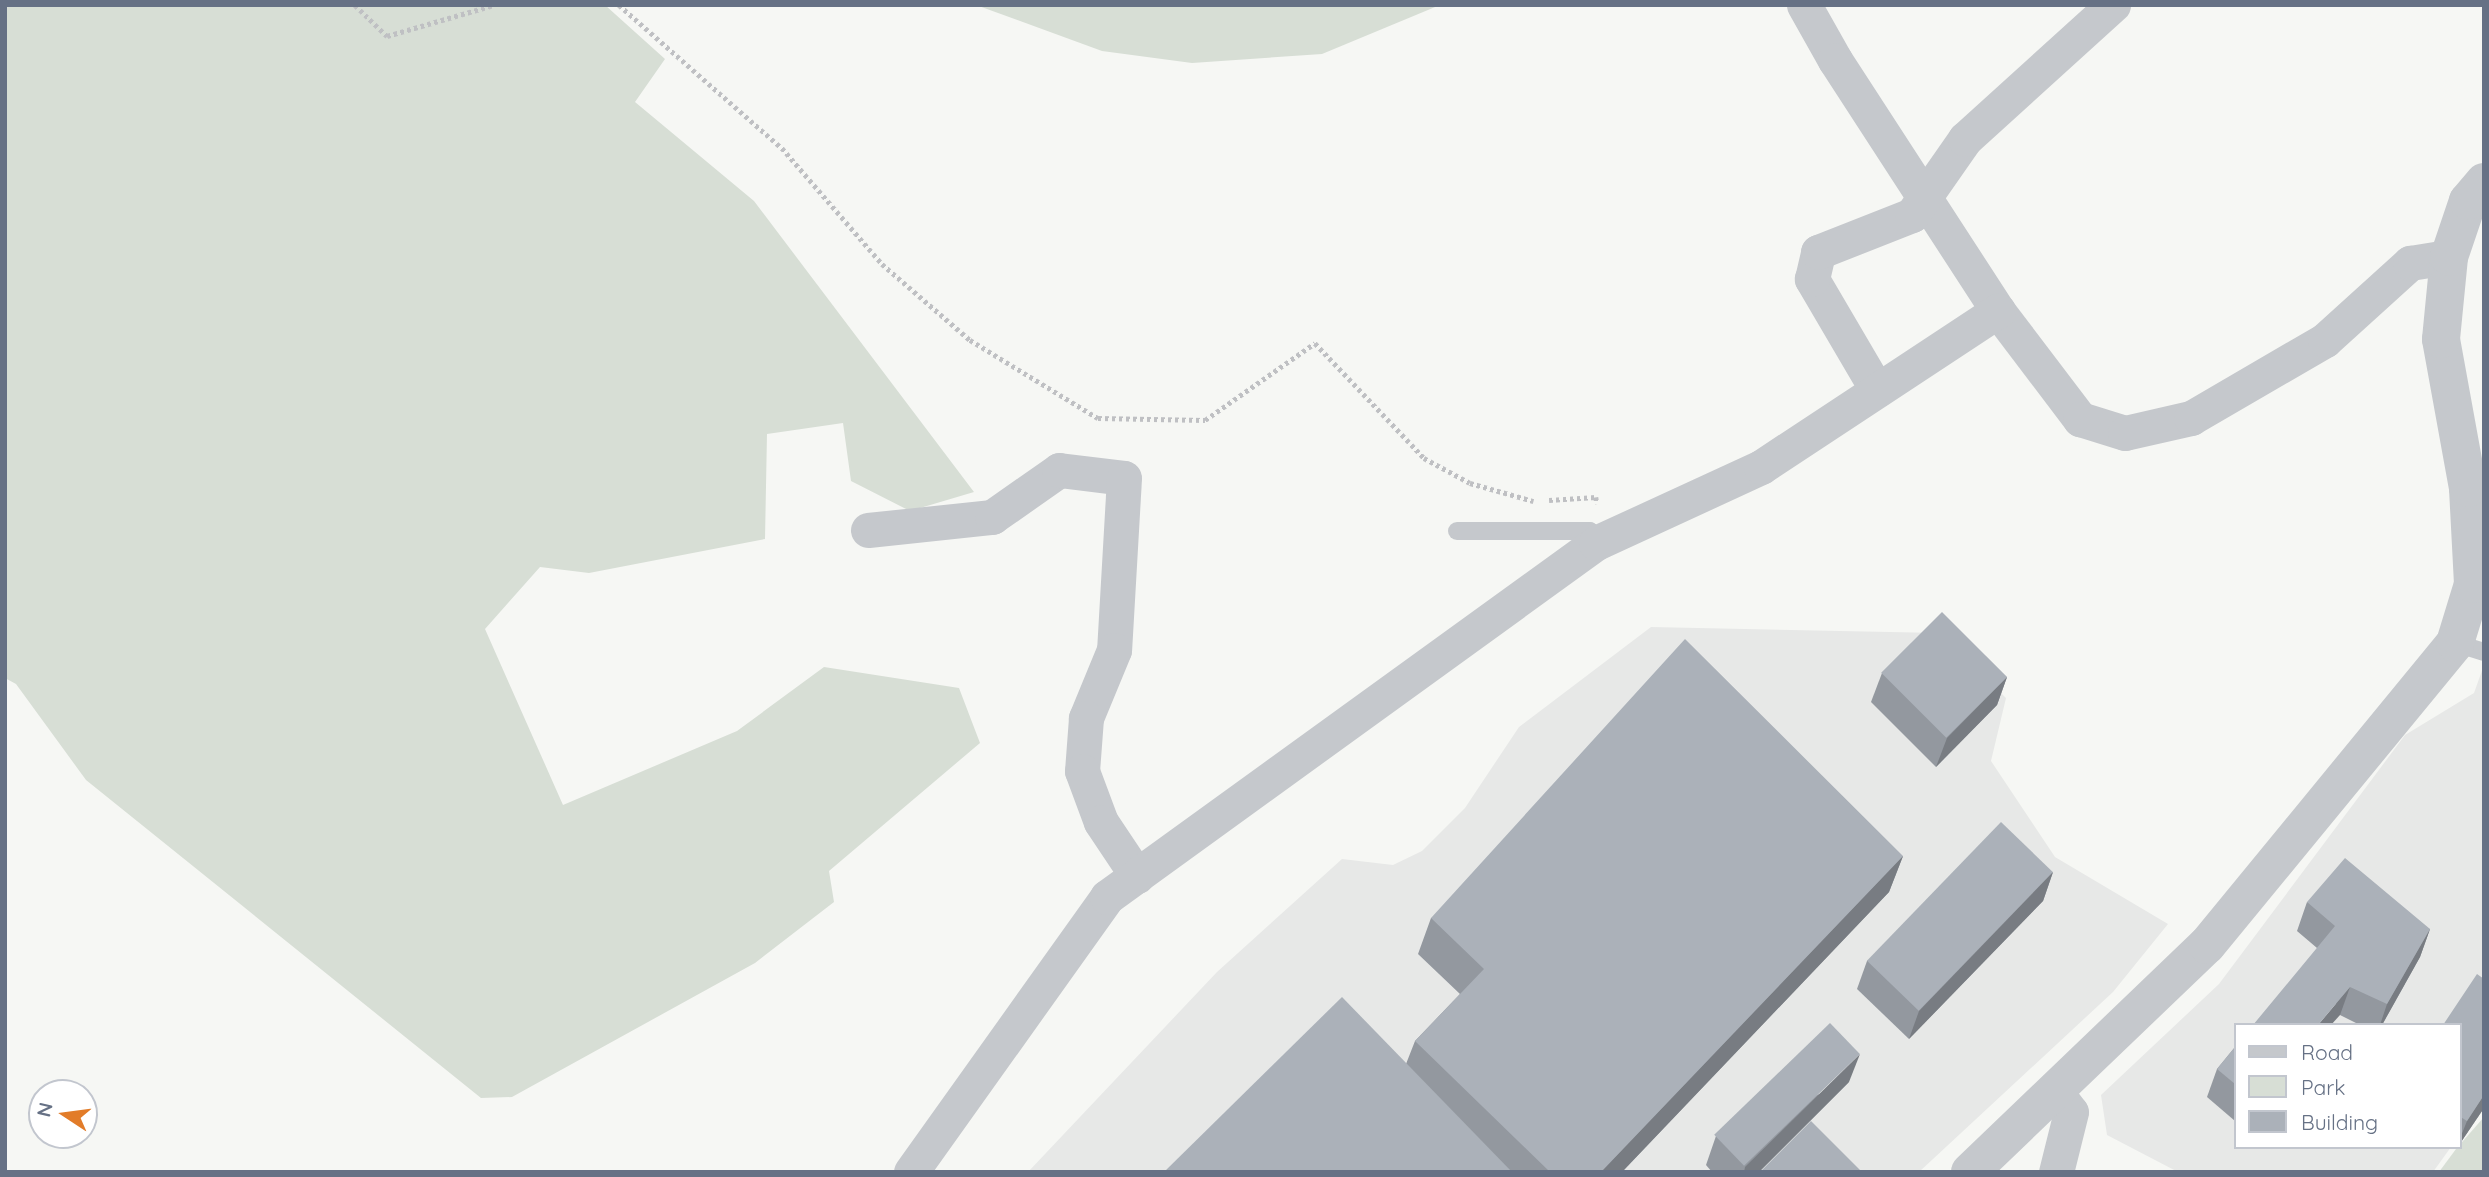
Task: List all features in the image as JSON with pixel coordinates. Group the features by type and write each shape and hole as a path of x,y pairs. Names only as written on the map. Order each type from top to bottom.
{"street":[{"path":"1804,5 1835,61 1998,311 2080,419 2125,433 2191,418 2325,340 2410,263 2449,257"},
{"path":"1877,390 1812,279 1818,252 1912,215 1965,139 2113,5"},
{"path":"1970,1172 2207,945 2469,648 2473,584 2468,488 2441,339 2449,257 2468,201 2484,182"},
{"path":"911,1172 1107,897 1593,537 1760,467 1998,311"},
{"path":"868,530 992,517 1059,470 1124,478 1114,650 1086,718 1082,771 1101,822 1136,876"},
{"path":"2055,1091 2071,1112 2056,1172"}],"lane":[{"path":"1457,531 1593,537"}],"path":[{"path":"355,5 387,36 494,5"},
{"path":"619,5 782,148 882,264 970,340 1098,418 1205,420 1315,343 1424,458 1470,483 1535,501 1596,497 1599,511 1593,537"}],"shaded area":[{"path":"1651,627 1940,633 2006,698 1991,761 2055,857 2168,924 2113,992 1919,1172 1028,1172 1217,972 1342,859 1393,865 1422,851 1465,808 1519,727"},
{"path":"2484,665 2484,1102 2461,1031 2461,1023 2234,1023 2234,1149 2450,1149 2433,1172 2178,1172 2107,1135 2101,1095 2219,984 2405,735 2474,693"}],"green space":[{"path":"5,5 605,5 665,59 635,102 754,201 974,492 910,511 851,481 843,423 767,434 765,539 589,573 540,567 485,629 563,805 737,731 824,667 959,688 980,743 829,871 834,902 755,963 512,1097 481,1098 86,780 16,684 5,678"},
{"path":"976,5 1440,5 1322,54 1192,63 1102,51"},
{"path":"2484,1117 2484,1172 2439,1172 2456,1149 2461,1149 2461,1143"}],"building":[{"path":"1942,612 2007,677 1946,738 1881,673"},
{"path":"1685,639 1903,856 1601,1172 1550,1172 1415,1041 1484,969 1431,918"},
{"path":"2001,822 2053,872 1919,1011 1867,961"},
{"path":"2345,858 2430,929 2387,1004 2350,987 2320,1023 2255,1023 2335,926 2307,902"},
{"path":"2477,974 2484,979 2484,1095 2467,1121 2461,1117 2461,1023 2444,1023"},
{"path":"1342,997 1512,1172 1164,1172"},
{"path":"1830,1023 1860,1054 1744,1166 1714,1135"},
{"path":"2234,1048 2234,1083 2217,1069"},
{"path":"1811,1121 1862,1172 1760,1172"}]}
